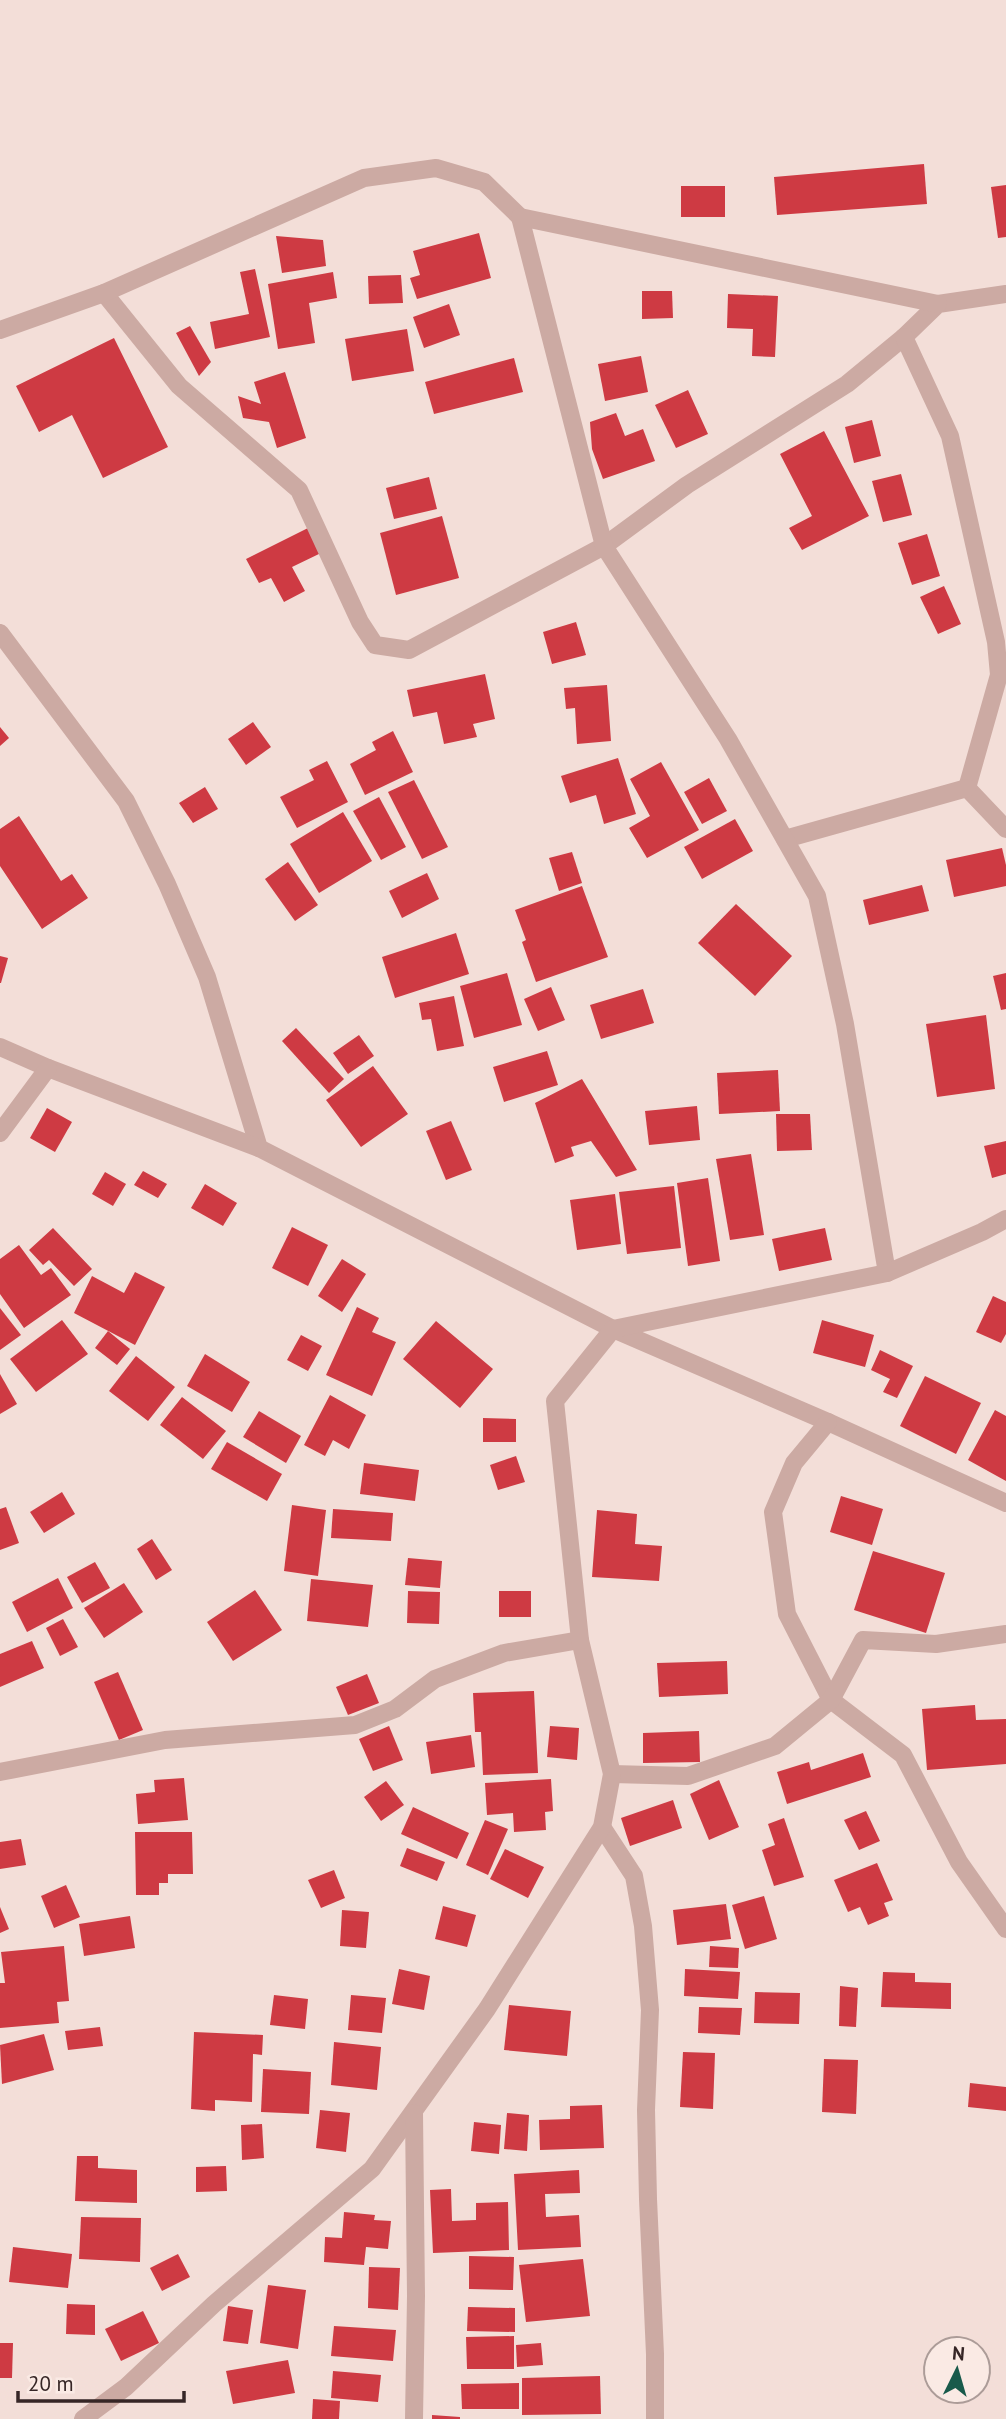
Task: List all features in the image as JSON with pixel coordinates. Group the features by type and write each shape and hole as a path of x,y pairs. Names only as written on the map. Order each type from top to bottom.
{"street":[{"path":"0,330 104,293 364,178 436,168 484,182 520,217 604,546 728,739 817,895 845,1024 887,1273"},
{"path":"520,217 938,304 1006,294"},
{"path":"104,293 178,386 299,490 360,622 374,645 409,650 604,546 687,485 847,384 904,337 938,304"},
{"path":"904,337 950,436 996,642 999,675 967,788"},
{"path":"0,633 126,801 167,884 207,977 259,1148"},
{"path":"785,839 967,788"},
{"path":"967,788 1006,829"},
{"path":"0,1047 48,1068 259,1148 613,1329 1006,1503"},
{"path":"0,1133 48,1068"},
{"path":"83,2419 125,2387 214,2304 372,2169 487,2009 602,1827 612,1774 580,1640 555,1401 613,1329 887,1273 1006,1219"},
{"path":"828,1422 794,1464 773,1512 787,1614 831,1700 903,1755 959,1861 1006,1929"},
{"path":"612,1774 688,1776 775,1746 831,1700 863,1640 936,1644 1006,1634"},
{"path":"0,1772 165,1740 355,1725 395,1709 435,1678 504,1653 580,1640"},
{"path":"602,1827 634,1876 643,1926 650,2010 646,2110 655,2419"},
{"path":"414,2113 414,2419"}],"building":[{"path":"924,164 927,204 777,215 774,177"},
{"path":"1006,185 1006,237 998,238 991,187"},
{"path":"681,186 725,186 725,217 681,217"},
{"path":"479,233 491,278 417,299 410,278 420,275 413,251"},
{"path":"276,236 323,240 326,266 282,273"},
{"path":"255,269 270,337 215,349 210,322 249,314 240,272"},
{"path":"333,272 337,298 309,303 315,343 278,349 268,284"},
{"path":"401,275 403,303 369,304 368,276"},
{"path":"642,291 672,291 673,318 642,319"},
{"path":"728,294 778,296 775,357 752,356 753,329 727,328"},
{"path":"449,304 460,335 424,348 413,317"},
{"path":"190,326 211,362 199,376 176,333"},
{"path":"407,329 414,371 352,381 345,339"},
{"path":"114,338 168,447 103,478 72,415 39,432 16,386"},
{"path":"641,356 648,392 605,401 598,364"},
{"path":"514,358 523,392 434,414 425,382"},
{"path":"285,372 306,438 277,448 269,422 243,418 238,396 261,404 254,382"},
{"path":"688,390 708,434 676,448 655,405"},
{"path":"616,413 625,436 643,429 655,461 603,479 592,449 590,422"},
{"path":"872,420 881,456 854,463 845,427"},
{"path":"824,431 869,516 802,550 789,528 812,516 780,454"},
{"path":"901,474 912,515 883,522 872,481"},
{"path":"429,477 437,509 394,519 386,488"},
{"path":"442,516 459,578 396,595 380,533"},
{"path":"308,528 321,553 292,567 305,591 284,602 271,578 259,583 246,559"},
{"path":"927,534 940,576 912,585 898,543"},
{"path":"944,586 961,624 938,634 920,597"},
{"path":"576,622 586,655 552,664 543,632"},
{"path":"485,674 495,719 473,724 477,737 444,744 437,712 413,717 407,690"},
{"path":"607,685 611,741 577,744 575,708 566,709 564,688"},
{"path":"253,722 271,747 246,765 228,739"},
{"path":"0,727 9,738 0,746"},
{"path":"393,731 413,772 365,795 350,764 376,750 372,742"},
{"path":"618,758 636,814 604,824 596,795 570,803 561,776"},
{"path":"327,761 348,802 297,828 280,797 314,780 309,770"},
{"path":"661,762 699,830 647,858 629,828 650,816 630,779"},
{"path":"709,778 727,811 702,824 684,792"},
{"path":"414,780 448,847 422,859 388,792"},
{"path":"205,787 218,809 193,823 179,803"},
{"path":"379,797 406,847 381,860 353,811"},
{"path":"343,812 372,861 319,893 290,844"},
{"path":"19,816 61,881 72,874 88,898 42,929 0,866 0,829"},
{"path":"735,819 753,851 702,879 684,847"},
{"path":"1002,848 1006,865 1006,886 954,897 946,860"},
{"path":"572,852 582,883 559,891 549,858"},
{"path":"288,862 318,905 295,921 265,879"},
{"path":"427,873 439,899 402,918 389,891"},
{"path":"922,885 929,911 869,925 863,900"},
{"path":"582,886 608,957 536,982 522,942 526,940 515,910"},
{"path":"736,904 792,956 755,996 698,943"},
{"path":"456,933 469,974 395,998 382,957"},
{"path":"0,956 8,958 1,983 0,983"},
{"path":"507,973 522,1025 474,1038 460,986"},
{"path":"1006,973 1006,1009 1001,1010 993,976"},
{"path":"551,987 565,1020 538,1031 524,999"},
{"path":"643,989 654,1023 601,1039 590,1005"},
{"path":"454,996 464,1046 437,1051 431,1019 422,1020 419,1003"},
{"path":"986,1015 995,1089 937,1097 926,1024"},
{"path":"296,1028 344,1079 329,1093 282,1041"},
{"path":"359,1035 374,1056 348,1074 333,1053"},
{"path":"547,1051 558,1085 504,1102 493,1067"},
{"path":"373,1066 408,1114 361,1147 326,1100"},
{"path":"778,1070 780,1111 719,1114 717,1073"},
{"path":"582,1079 637,1170 616,1177 591,1141 571,1147 574,1156 555,1163 535,1103"},
{"path":"697,1106 700,1140 649,1145 645,1111"},
{"path":"47,1108 72,1122 55,1152 30,1138"},
{"path":"776,1114 810,1114 812,1150 777,1151"},
{"path":"451,1121 472,1170 446,1180 426,1131"},
{"path":"1006,1141 1006,1174 992,1178 984,1146"},
{"path":"751,1154 764,1235 730,1240 716,1159"},
{"path":"143,1171 167,1184 158,1198 134,1185"},
{"path":"105,1172 126,1184 113,1206 92,1194"},
{"path":"708,1178 720,1261 688,1266 677,1183"},
{"path":"205,1184 237,1203 223,1226 191,1208"},
{"path":"674,1186 681,1248 627,1254 619,1192"},
{"path":"615,1194 621,1244 577,1250 570,1200"},
{"path":"292,1227 328,1245 308,1286 272,1268"},
{"path":"53,1228 92,1269 74,1286 49,1260 43,1265 29,1250"},
{"path":"825,1228 832,1260 779,1271 772,1239"},
{"path":"19,1245 41,1275 51,1268 71,1295 24,1328 0,1294 0,1259"},
{"path":"342,1259 366,1274 342,1312 318,1296"},
{"path":"135,1272 165,1287 135,1345 74,1313 92,1276 124,1293"},
{"path":"993,1296 1006,1302 1006,1334 1001,1343 976,1332"},
{"path":"357,1307 379,1318 372,1332 396,1342 372,1396 326,1375"},
{"path":"0,1308 21,1335 0,1350"},
{"path":"62,1320 88,1354 36,1392 10,1359"},
{"path":"822,1320 874,1335 865,1367 813,1353"},
{"path":"436,1321 493,1369 460,1408 403,1359"},
{"path":"108,1331 130,1349 117,1365 95,1348"},
{"path":"301,1335 322,1346 308,1371 287,1360"},
{"path":"880,1350 913,1366 897,1398 883,1392 890,1379 871,1370"},
{"path":"205,1354 250,1382 232,1412 187,1386"},
{"path":"136,1356 175,1387 148,1421 109,1391"},
{"path":"0,1374 17,1404 0,1414"},
{"path":"925,1376 981,1403 956,1454 900,1426"},
{"path":"330,1395 366,1415 349,1449 333,1440 325,1456 304,1445"},
{"path":"182,1397 226,1431 203,1459 160,1425"},
{"path":"995,1410 1006,1416 1006,1481 968,1460"},
{"path":"259,1411 301,1436 286,1463 243,1437"},
{"path":"483,1418 516,1419 516,1442 483,1442"},
{"path":"227,1442 282,1474 267,1501 211,1469"},
{"path":"516,1456 525,1482 498,1490 490,1465"},
{"path":"364,1463 419,1470 415,1501 360,1494"},
{"path":"62,1492 75,1514 44,1533 30,1512"},
{"path":"841,1496 883,1509 872,1545 830,1532"},
{"path":"292,1505 326,1510 318,1576 284,1571"},
{"path":"6,1507 19,1543 0,1550 0,1509"},
{"path":"333,1509 393,1513 391,1541 331,1538"},
{"path":"597,1510 637,1514 635,1544 662,1546 659,1581 592,1577"},
{"path":"152,1539 172,1570 156,1580 137,1549"},
{"path":"873,1551 945,1573 926,1633 854,1610"},
{"path":"408,1558 442,1561 440,1588 405,1585"},
{"path":"95,1562 110,1588 82,1603 67,1577"},
{"path":"58,1578 73,1608 27,1632 12,1602"},
{"path":"311,1579 373,1585 368,1627 307,1621"},
{"path":"124,1583 143,1612 104,1638 84,1608"},
{"path":"255,1590 282,1630 233,1661 207,1622"},
{"path":"408,1591 440,1592 439,1624 407,1623"},
{"path":"499,1591 531,1591 531,1617 499,1617"},
{"path":"63,1619 78,1647 60,1656 46,1628"},
{"path":"32,1641 44,1668 0,1687 0,1654"},
{"path":"727,1661 728,1694 659,1697 657,1663"},
{"path":"118,1672 143,1730 119,1740 94,1682"},
{"path":"367,1674 379,1703 348,1715 336,1687"},
{"path":"534,1691 538,1773 483,1775 481,1732 475,1732 473,1693"},
{"path":"975,1705 976,1720 1006,1719 1006,1764 927,1770 922,1709"},
{"path":"389,1726 403,1760 373,1771 359,1739"},
{"path":"550,1726 579,1728 577,1760 547,1757"},
{"path":"699,1731 700,1762 643,1763 643,1733"},
{"path":"471,1735 475,1767 431,1774 426,1742"},
{"path":"863,1753 871,1777 787,1804 777,1772 809,1762 811,1770"},
{"path":"184,1778 188,1820 138,1824 136,1794 155,1792 154,1780"},
{"path":"551,1779 553,1811 545,1812 546,1830 514,1832 513,1813 487,1815 485,1783"},
{"path":"719,1780 739,1827 709,1840 690,1794"},
{"path":"386,1781 404,1805 381,1821 364,1797"},
{"path":"673,1800 682,1828 630,1846 621,1818"},
{"path":"413,1807 469,1833 457,1859 401,1834"},
{"path":"866,1811 880,1841 859,1850 844,1820"},
{"path":"784,1818 804,1877 774,1886 762,1850 775,1845 768,1824"},
{"path":"485,1820 508,1829 488,1875 466,1865"},
{"path":"135,1832 192,1832 193,1874 168,1874 168,1883 159,1883 159,1895 136,1895"},
{"path":"21,1839 26,1865 0,1869 0,1842"},
{"path":"407,1848 445,1862 437,1881 400,1866"},
{"path":"505,1849 544,1867 528,1898 490,1879"},
{"path":"877,1863 893,1900 884,1903 889,1916 868,1925 860,1907 848,1912 834,1880"},
{"path":"334,1870 345,1898 321,1908 308,1880"},
{"path":"66,1885 80,1917 54,1928 41,1896"},
{"path":"764,1896 777,1939 745,1949 732,1905"},
{"path":"726,1904 731,1939 677,1945 673,1910"},
{"path":"443,1906 476,1915 467,1947 435,1939"},
{"path":"0,1907 9,1929 0,1933"},
{"path":"342,1910 369,1912 366,1948 340,1946"},
{"path":"130,1916 135,1948 84,1956 79,1924"},
{"path":"64,1946 69,2001 57,2002 59,2023 0,2028 0,1983 5,1983 1,1952"},
{"path":"710,1946 739,1948 738,1968 709,1967"},
{"path":"399,1969 430,1976 424,2010 392,2004"},
{"path":"685,1969 740,1972 738,1999 684,1996"},
{"path":"883,1972 915,1973 915,1982 951,1983 951,2009 881,2007"},
{"path":"840,1986 858,1988 856,2027 839,2026"},
{"path":"755,1992 800,1993 799,2024 754,2023"},
{"path":"274,1995 308,1999 305,2029 270,2025"},
{"path":"351,1995 386,1998 382,2033 348,2030"},
{"path":"509,2005 571,2011 567,2056 504,2050"},
{"path":"699,2007 742,2008 740,2035 698,2033"},
{"path":"100,2027 103,2046 68,2050 65,2031"},
{"path":"194,2032 263,2035 262,2055 253,2054 252,2102 215,2100 215,2111 191,2109"},
{"path":"44,2034 54,2070 2,2084 0,2045"},
{"path":"334,2042 381,2047 377,2090 331,2085"},
{"path":"683,2052 715,2053 713,2109 680,2107"},
{"path":"824,2059 858,2060 856,2114 822,2112"},
{"path":"263,2069 311,2072 309,2114 261,2112"},
{"path":"970,2083 1006,2087 1006,2111 968,2107"},
{"path":"602,2105 604,2148 540,2150 539,2120 570,2119 570,2106"},
{"path":"320,2110 350,2113 346,2152 316,2148"},
{"path":"507,2113 529,2115 527,2151 504,2149"},
{"path":"474,2122 501,2125 499,2154 471,2151"},
{"path":"262,2124 264,2158 242,2160 241,2125"},
{"path":"77,2156 98,2156 98,2168 137,2170 137,2203 75,2201"},
{"path":"226,2166 227,2191 196,2192 196,2167"},
{"path":"579,2170 580,2193 545,2194 546,2217 579,2215 581,2247 518,2250 514,2174"},
{"path":"451,2189 452,2221 476,2220 476,2203 508,2202 509,2250 433,2253 430,2190"},
{"path":"344,2212 375,2215 374,2220 391,2221 388,2249 366,2247 364,2265 324,2262 325,2237 342,2238"},
{"path":"81,2217 141,2218 140,2262 79,2259"},
{"path":"13,2247 72,2254 68,2288 9,2282"},
{"path":"178,2254 190,2277 162,2291 150,2268"},
{"path":"469,2256 514,2257 513,2290 469,2289"},
{"path":"583,2259 590,2316 526,2322 519,2265"},
{"path":"369,2267 400,2268 398,2310 368,2308"},
{"path":"268,2285 306,2290 298,2349 260,2343"},
{"path":"67,2304 95,2305 95,2335 66,2334"},
{"path":"228,2306 253,2310 248,2344 223,2341"},
{"path":"468,2307 515,2308 515,2332 467,2331"},
{"path":"143,2311 159,2343 121,2361 105,2329"},
{"path":"334,2326 396,2330 393,2361 331,2356"},
{"path":"514,2336 514,2369 467,2369 466,2337"},
{"path":"0,2343 13,2343 12,2378 0,2378"},
{"path":"541,2343 543,2365 517,2367 516,2345"},
{"path":"288,2360 295,2393 233,2404 226,2371"},
{"path":"333,2371 381,2375 378,2402 331,2398"},
{"path":"600,2376 601,2414 522,2415 522,2378"},
{"path":"519,2383 519,2409 462,2409 461,2384"},
{"path":"313,2399 340,2401 339,2419 312,2419"},
{"path":"432,2415 460,2417 460,2419 432,2419"}]}
